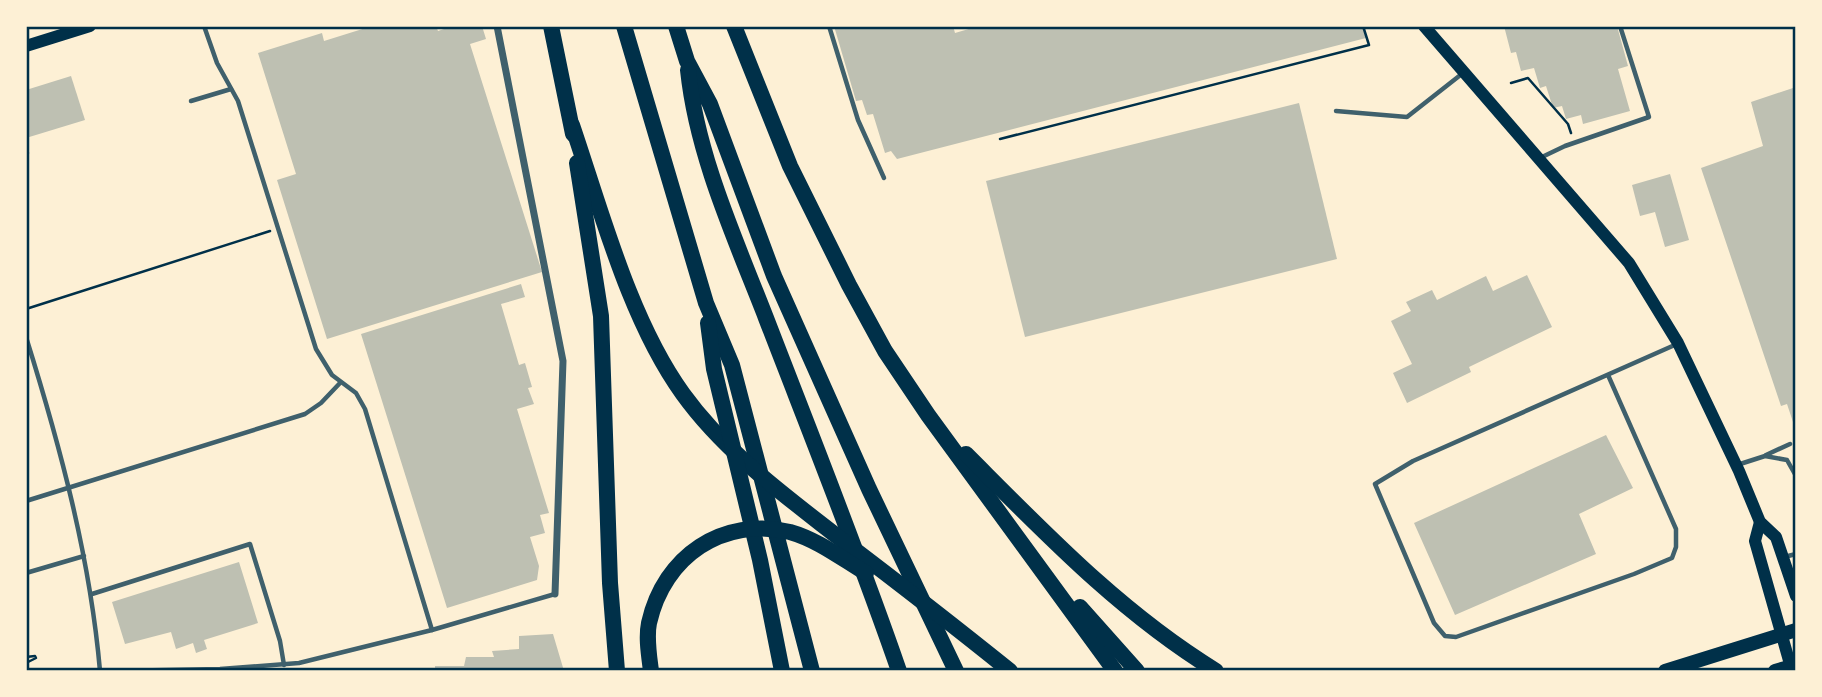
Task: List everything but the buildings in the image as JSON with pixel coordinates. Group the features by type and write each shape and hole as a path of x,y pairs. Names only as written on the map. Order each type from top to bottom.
{"highway":[{"path":"551,26 572,125 601,316 610,583 617,671"},
{"path":"624,26 706,303 732,365 812,671"},
{"path":"676,26 687,61 710,104 774,276 869,489 956,671"},
{"path":"734,26 790,166 885,351 928,415 1115,671"},
{"path":"687,61 692,110 724,210 833,490 899,671"},
{"path":"572,125 617,257 638,309 649,335 682,393 712,428 779,491 1010,671"},
{"path":"706,303 714,369 760,560 782,671"},
{"path":"928,415 1111,596 1216,671"},
{"path":"651,671 649,624 660,591 668,577 708,540 729,532 749,529 772,529 810,538 975,643"},
{"path":"1018,538 1137,671"}],"main road":[{"path":"26,46 90,26"},
{"path":"1424,26 1629,262 1678,343 1760,522 1776,537 1789,555 1796,596"},
{"path":"1760,522 1755,541 1789,632 1793,667 1775,671"},
{"path":"1665,671 1789,632"}],"street":[{"path":"497,26 563,360 555,594"}],"lane":[{"path":"205,26 216,63 242,114 316,349 332,375 356,393 365,409 432,630"},
{"path":"829,26 858,120 884,178"},
{"path":"1539,158 1573,143 1649,117 1620,26"},
{"path":"1336,111 1407,117 1464,72"},
{"path":"191,101 231,89"},
{"path":"26,337 50,414 84,556 92,594 100,671"},
{"path":"1608,374 1676,529 1676,547 1672,558 1455,637 1445,636 1434,623 1375,484 1413,461 1608,374 1678,343"},
{"path":"26,501 305,414 321,403 340,383"},
{"path":"1736,465 1765,456 1790,444"},
{"path":"1765,456 1787,460 1796,476"},
{"path":"92,594 250,544 280,641 284,665"},
{"path":"26,573 84,556"},
{"path":"112,671 220,670 284,665 432,630 555,594"}],"path":[{"path":"1000,139 1369,45 1363,26"},
{"path":"1511,83 1528,78 1568,124 1573,143"},
{"path":"26,309 278,229"},
{"path":"26,657 36,658 26,663"}]}
